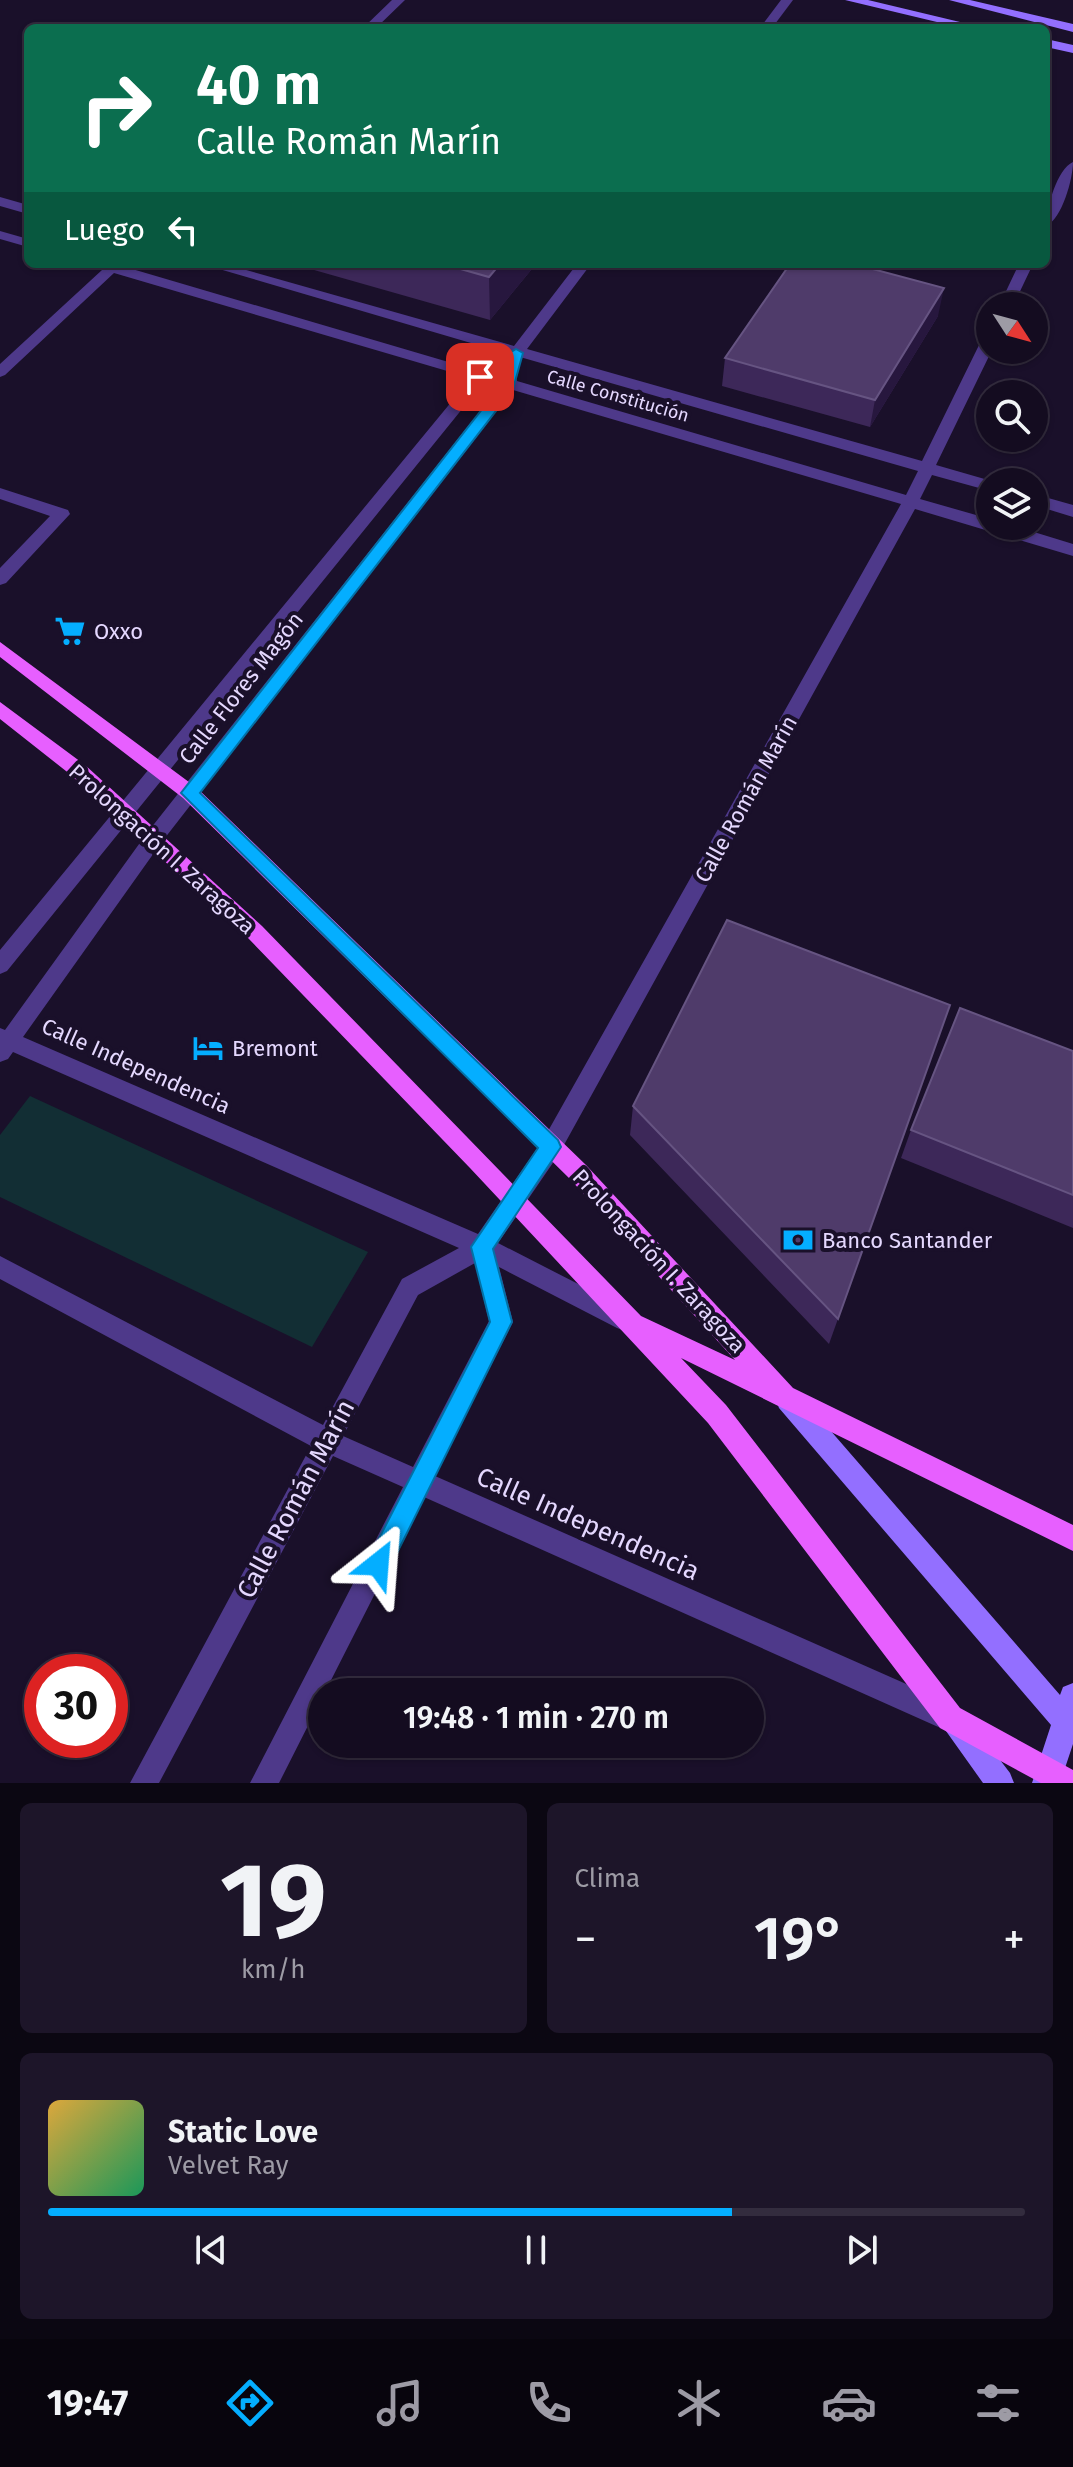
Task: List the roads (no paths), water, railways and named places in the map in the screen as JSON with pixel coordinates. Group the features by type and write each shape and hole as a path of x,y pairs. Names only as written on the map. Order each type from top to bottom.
{"main road":[{"path":"851,0 961,24"},
{"path":"955,0 1073,28"},
{"path":"1050,44 1073,49"},
{"name":"Prolongación I. Zaragoza","path":"0,648 190,793 578,1172 1071,1716"},
{"name":"Prolongación I. Zaragoza","path":"0,709 78,770 255,932 717,1414 950,1718"},
{"name":"Calle Independencia","path":"629,1321 1073,1538"},
{"path":"1055,1779 1071,1716"},
{"path":"950,1718 1000,1783"},
{"name":"Calle Independencia","path":"950,1718 1055,1779"}],"street":[{"path":"373,24 399,0"},
{"path":"769,24 787,0"},
{"path":"1050,214 1073,166"},
{"path":"0,201 24,209"},
{"path":"0,235 24,242"},
{"path":"0,372 106,268"},
{"name":"Calle Constitución","path":"119,268 508,386 976,520"},
{"name":"Calle Constitución","path":"223,268 976,482"},
{"name":"Calle Flores Magón","path":"0,965 480,377 516,353 581,268"},
{"path":"1013,292 1024,268"},
{"name":"Calle Flores Magón","path":"3,1044 154,838 508,386 516,353"},
{"name":"Calle Román Marín","path":"144,1783 410,1287 482,1247 551,1147 911,501 978,364"},
{"path":"0,493 62,514 0,579"},
{"path":"1048,503 1073,511"},
{"name":"Calle Constitución","path":"1041,540 1073,550"},
{"name":"Calle Independencia","path":"3,1044 482,1247 629,1321"},
{"path":"264,1783 421,1483 501,1322 482,1247"},
{"name":"Calle Independencia","path":"0,1267 327,1441 950,1718"}],"place":[{"name":"Oxxo","path":"70,631"},
{"name":"Bremont","path":"208,1048"},
{"name":"Banco Santander","path":"798,1240"}]}
